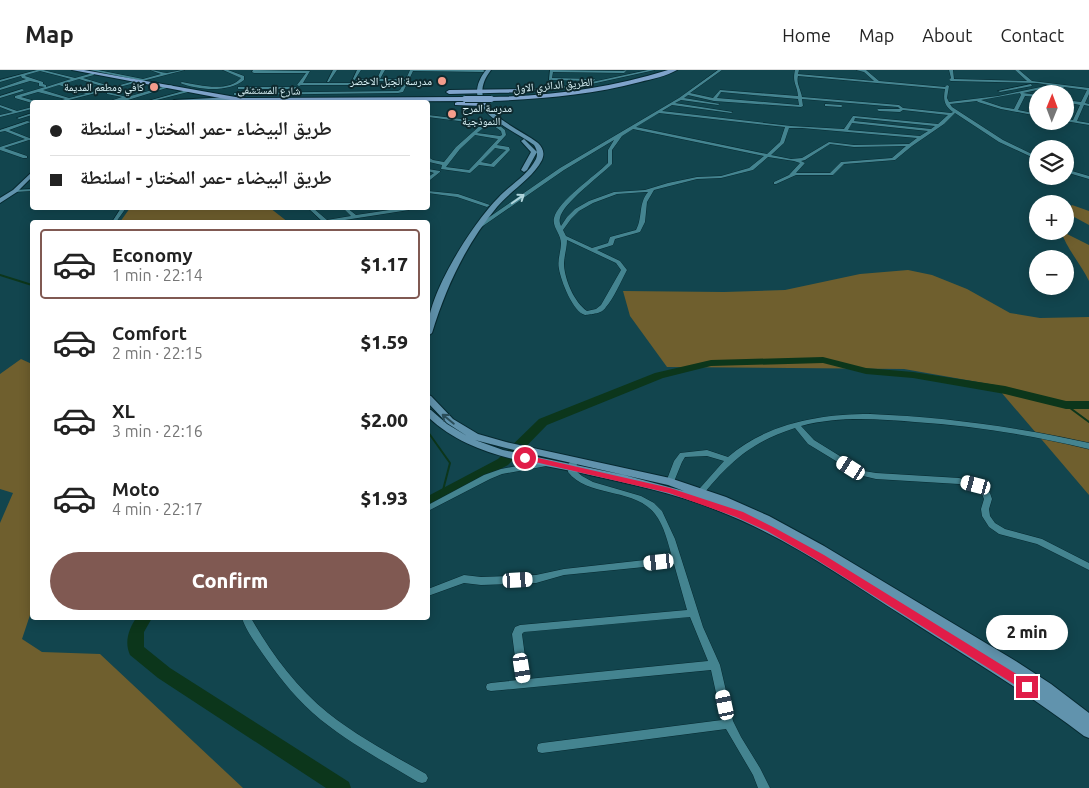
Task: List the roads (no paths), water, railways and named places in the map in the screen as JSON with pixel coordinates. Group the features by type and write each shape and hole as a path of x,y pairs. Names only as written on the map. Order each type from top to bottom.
{"main road":[{"name":"شارع المستشفى","path":"75,70 95,71 202,94 233,96"},
{"name":"شارع المستشفى","path":"82,70 141,81"},
{"path":"473,104 476,91 486,70"},
{"name":"الطريق الدائري الاول","path":"491,97 602,86 660,70"},
{"name":"الطريق الدائري الاول","path":"491,97 546,97 584,93 623,86 674,70"},
{"name":"شارع المستشفى","path":"169,87 251,99 277,100"},
{"path":"377,94 476,91 555,92"},
{"path":"430,318 444,279 478,227 496,203 533,168 540,158 539,146 487,110 476,91"},
{"path":"173,100 211,94"},
{"name":"شارع المستشفى","path":"251,99 324,98 377,94 466,97"},
{"path":"194,100 233,96"},
{"name":"شارع المستشفى","path":"310,100 324,98 350,100 466,97"},
{"path":"466,97 491,97"},
{"path":"430,104 483,104"},
{"path":"430,305 476,220 487,205 525,169 534,152 530,146 498,125 473,104"},
{"path":"0,194 30,170"},
{"path":"0,201 15,191 30,176"},
{"path":"430,400 450,421 474,436 503,449"},
{"path":"430,414 452,434 503,449 698,495 765,519 820,549 1024,673 1089,721"},
{"path":"529,454 549,463 572,464 670,482 770,529 1004,672 1089,731"}],"street":[{"path":"0,81 40,70 114,88"},
{"path":"152,70 157,72 183,70"},
{"path":"182,83 221,88 242,80 243,77 225,70"},
{"path":"327,82 335,70"},
{"path":"351,92 359,70"},
{"path":"377,94 383,70"},
{"path":"296,89 377,94 400,92 412,70 486,70"},
{"path":"551,86 552,71 624,72 625,70"},
{"path":"519,91 596,81 653,70"},
{"path":"478,227 555,173 631,126 680,99 720,70"},
{"path":"858,70 865,71 877,81"},
{"path":"951,70 952,78 946,88 947,104 953,112 1001,142 1029,155"},
{"path":"1017,70 1030,81"},
{"path":"16,97 76,79 95,71"},
{"path":"233,96 255,71 310,71"},
{"path":"296,89 310,71"},
{"path":"594,71 596,81"},
{"path":"37,90 70,100 141,81 165,72"},
{"path":"688,94 714,100 799,107 801,106 801,100 795,80 797,73 946,88"},
{"path":"24,75 23,77 42,83 40,85"},
{"path":"550,79 596,81"},
{"path":"0,90 31,80"},
{"path":"233,96 266,94 327,82 408,80"},
{"path":"951,80 1030,81 1062,85"},
{"path":"991,93 1043,82"},
{"path":"58,84 93,94"},
{"path":"83,100 129,87 131,86 130,84"},
{"path":"947,104 1018,93 1057,84"},
{"path":"0,97 40,85 47,87"},
{"path":"117,100 169,87"},
{"path":"1074,87 1089,89 1075,121 1089,124"},
{"path":"239,88 377,94"},
{"path":"0,90 30,101"},
{"path":"1009,90 1029,95"},
{"path":"153,100 187,91"},
{"path":"714,100 720,92 801,100 897,106 902,109"},
{"path":"108,93 130,100"},
{"path":"251,99 266,94"},
{"path":"1015,111 1024,94"},
{"path":"251,99 256,100"},
{"path":"680,99 725,105"},
{"path":"801,100 841,106"},
{"path":"977,100 1029,113"},
{"path":"1074,102 1089,105"},
{"path":"670,104 731,112"},
{"path":"0,106 30,123"},
{"path":"0,120 30,109"},
{"path":"879,110 900,111 902,109 953,112"},
{"path":"657,112 920,137"},
{"path":"776,183 800,174 831,174 843,163 891,160 920,137 938,126 953,112"},
{"path":"0,116 14,114"},
{"path":"19,118 30,115"},
{"path":"430,116 485,124 507,124"},
{"path":"846,131 853,117 938,126"},
{"path":"851,122 931,130"},
{"path":"2,130 30,123"},
{"path":"10,132 30,123"},
{"path":"485,124 458,148 442,168 467,172 502,138 504,132 498,125"},
{"path":"631,126 796,160 803,159 829,144 854,146 910,145"},
{"path":"562,234 577,210 591,202 616,193 652,189 705,177 721,177 751,169 782,143 785,129 790,126"},
{"path":"2,130 30,139"},
{"path":"562,234 618,262 624,270 604,306 598,311 586,313 578,307 561,264 562,234 557,220 558,214 610,164 610,150 621,133"},
{"path":"474,134 502,138"},
{"path":"0,148 30,139"},
{"path":"477,163 492,166 508,150 507,148 493,146"},
{"path":"0,148 25,157"},
{"path":"430,160 445,164"},
{"path":"788,177 803,164 796,160"},
{"path":"430,170 438,172 430,178"},
{"path":"1074,173 1089,178"},
{"path":"592,250 610,244 612,238 638,231 642,223 644,200 652,189"},
{"path":"15,191 30,190"},
{"path":"430,192 458,196 487,205"},
{"path":"313,210 323,220"},
{"path":"347,210 354,216"},
{"path":"335,220 380,210"},
{"path":"698,495 730,460 751,444 783,430 824,419 842,417 904,418 992,426 1089,446"},
{"path":"797,426 811,442 862,473 876,476 959,481 976,485 986,493 988,499 985,509 986,516 992,525 1002,532 1040,541 1089,567"},
{"path":"670,482 678,461 683,455 707,453 730,460"},
{"path":"430,507 487,477 501,472 549,463"},
{"path":"572,464 572,473 580,480 637,497 655,506 678,560 693,613 715,665 728,724 759,774 764,788"},
{"path":"430,592 464,579 481,581 536,579 564,572 678,560"},
{"path":"524,684 517,634 518,630 522,628 693,613"},
{"path":"247,620 266,651 312,706 350,735 422,778"},
{"path":"491,687 715,665"},
{"path":"542,748 728,724"}],"waterway":[{"path":"0,275 30,284"},
{"path":"430,501 503,462 543,422 659,375 711,363 823,360 866,371 913,375 1005,390 1066,405 1089,405"},
{"path":"1066,405 1089,422"},
{"path":"430,435 450,463 442,494"},
{"path":"143,620 136,631 136,650 164,673 342,788"}],"place":[{"name":"مدرسة الجبل الاخضر","path":"442,81"},
{"name":"كافي ومطعم المديمة","path":"154,87"},
{"name":"مدرسة المرح النموذجية","path":"452,114"}]}
